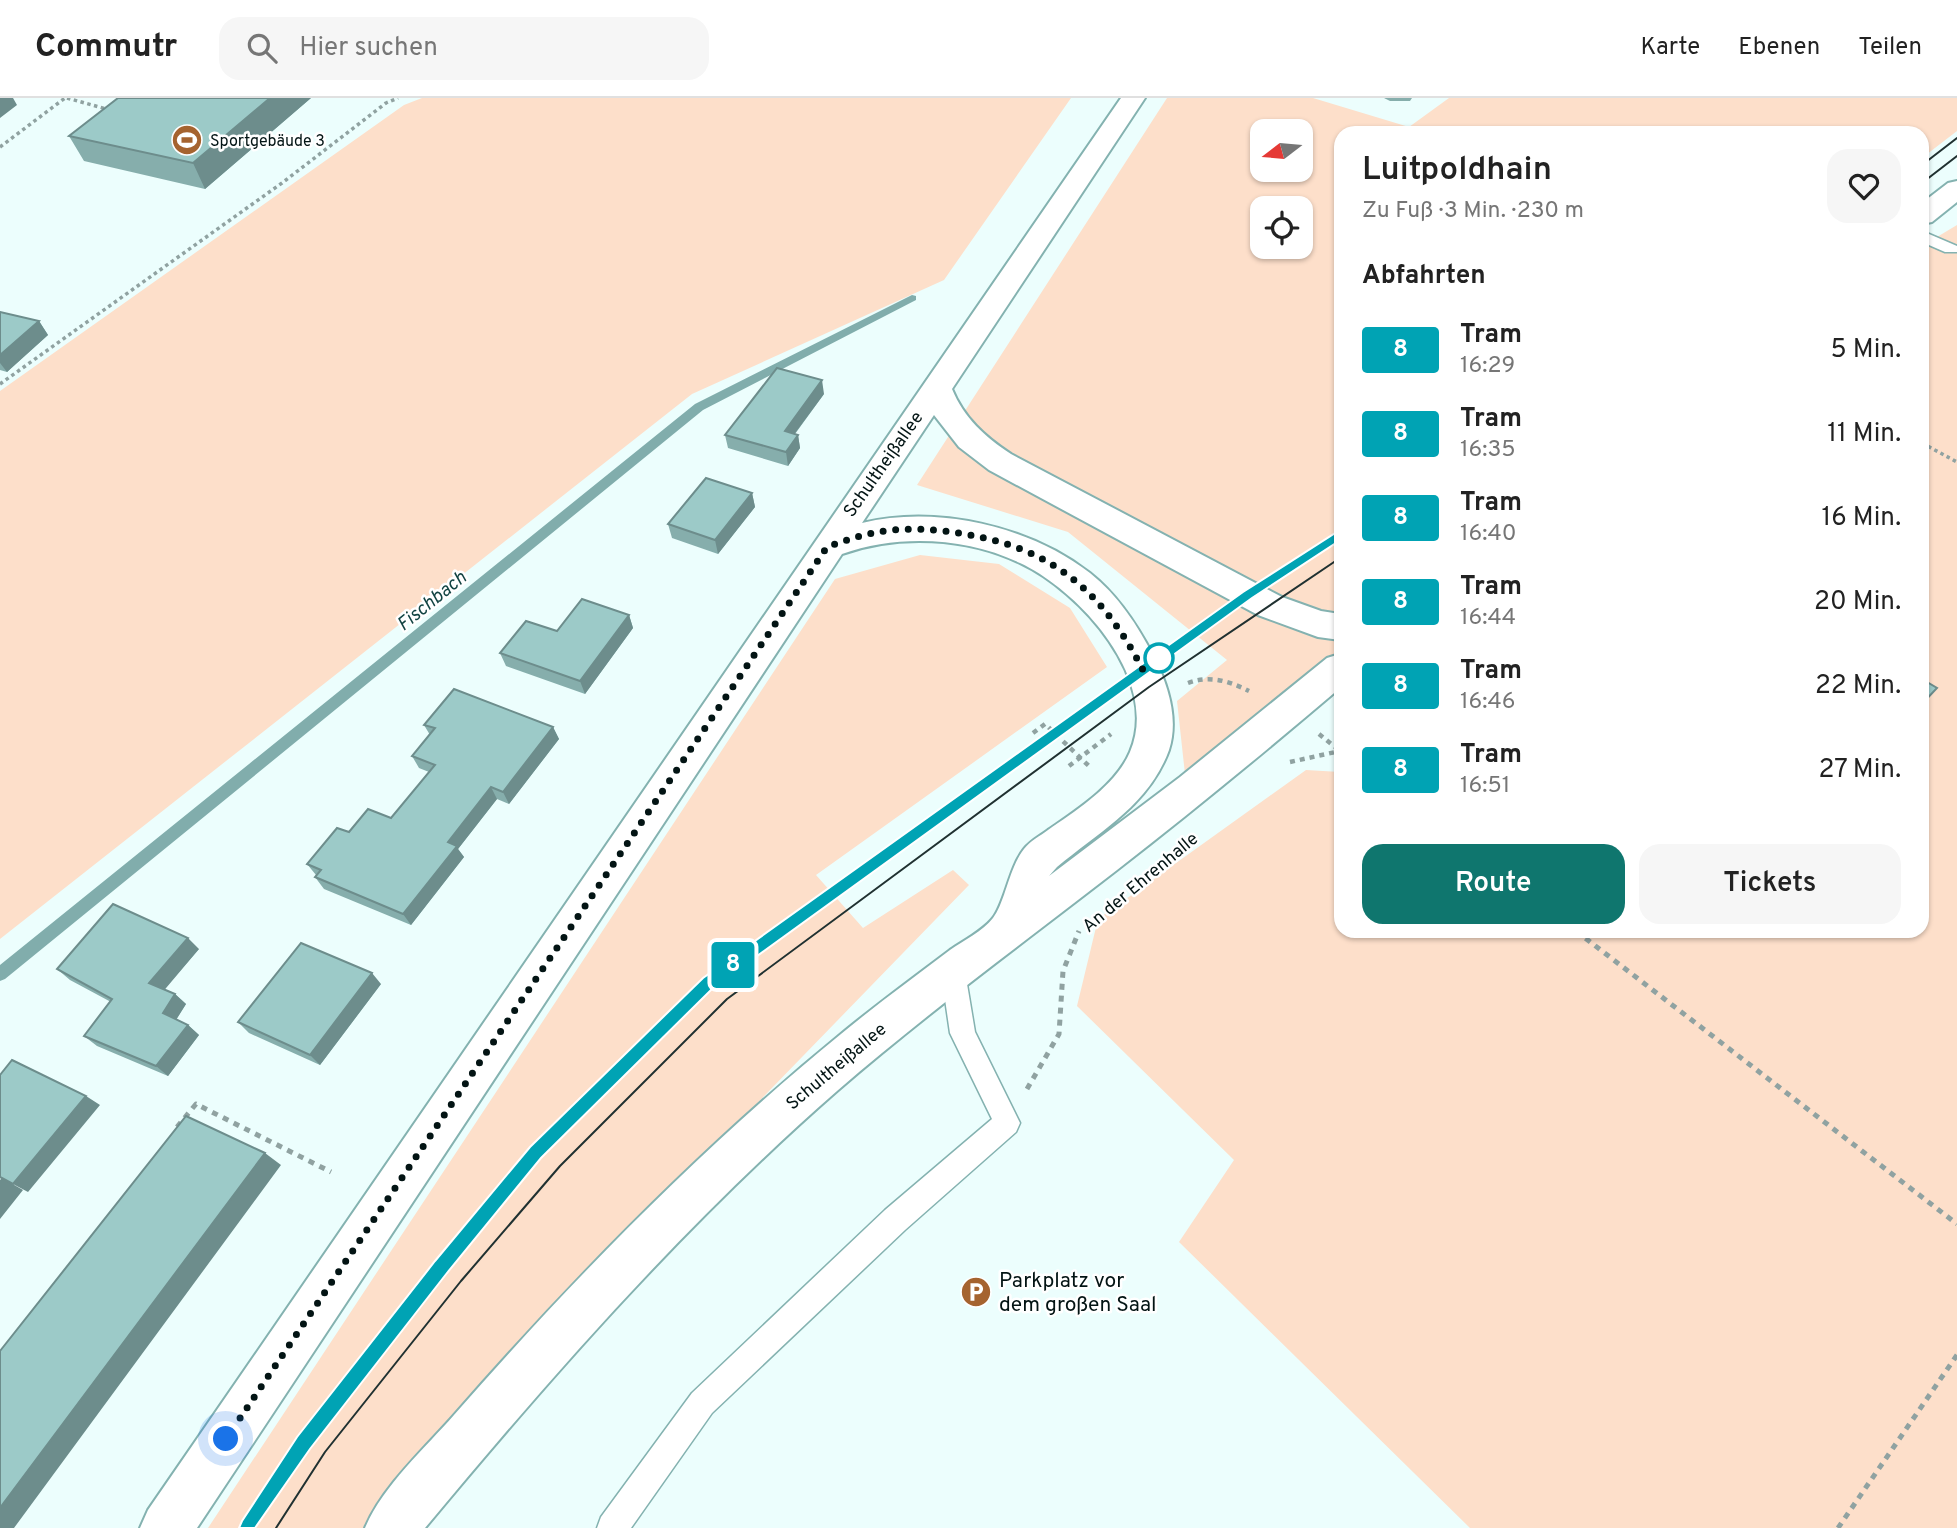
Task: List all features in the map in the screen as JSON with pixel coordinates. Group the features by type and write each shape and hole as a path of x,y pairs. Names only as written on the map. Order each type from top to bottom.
{"main road":[{"name":"Schultheißallee","path":"166,1528 1133,98"},
{"path":"1929,211 1957,189"},
{"path":"936,388 942,404 972,443 1000,462 1292,617 1334,626"},
{"path":"827,547 877,532 924,529 991,539 1028,551 1054,563 1111,615 1143,670 1153,701 1154,732 1146,760 1118,796 1037,861 1010,928"},
{"name":"Schultheißallee","path":"391,1528 530,1366 655,1232 784,1110 953,972 1149,823 1334,673"}],"lane":[{"path":"1929,239 1951,249"},
{"path":"612,1528 702,1403 895,1220 1007,1123 963,1033 953,972"}],"path":[{"path":"0,147 66,98 115,111"},
{"path":"0,384 282,183 386,103 398,98"},
{"path":"1929,447 1957,462"},
{"path":"1069,766 1153,701 1195,679 1230,681 1289,711 1334,746"},
{"path":"1287,763 1334,752"},
{"name":"An der Ehrenhalle","path":"1007,1123 1059,1034 1063,971 1080,928"},
{"path":"1585,938 1957,1224"},
{"path":"170,1136 195,1104 331,1172"},
{"path":"1838,1528 1957,1355"}],"shaded area":[{"path":"422,98 1071,98 944,280 692,394 0,939 0,391 404,105"},
{"path":"1167,98 1313,98 1406,126 1334,126 1334,656 1185,774 1177,701 1227,660 1068,532 917,485"},
{"path":"1449,98 1957,98 1957,131 1929,153 1929,126 1410,126"},
{"path":"1957,225 1957,1528 1470,1528 1179,1242 1234,1160 1077,1006 1098,919 1306,770 1334,772 1334,938 1929,938 1929,242"},
{"path":"920,555 999,564 1070,608 1107,667 816,875 863,928 953,870 969,885 736,1125 367,1528 208,1528 835,579"}],"building":[{"path":"118,98 270,98 193,163 69,136"},
{"path":"0,312 39,321 0,355"},
{"path":"777,368 822,380 785,431 798,435 786,452 725,435"},
{"path":"706,478 752,493 715,540 668,524"},
{"path":"582,599 629,615 580,681 500,653 526,621 557,631"},
{"path":"1929,683 1937,688 1929,697"},
{"path":"454,689 553,727 503,792 491,787 448,842 457,846 403,914 315,877 321,870 307,864 337,828 349,832 368,809 391,818 435,765 412,756 435,728 424,725"},
{"path":"113,904 188,938 149,983 175,994 163,1013 188,1025 156,1066 84,1036 112,999 57,969"},
{"path":"301,943 372,973 310,1055 238,1022"},
{"path":"12,1060 86,1096 13,1184 0,1177 0,1075"},
{"path":"186,1116 265,1153 0,1508 0,1351"}],"waterway":[{"name":"Fischbach","path":"0,974 699,407 912,298"}],"tram line":[{"path":"1929,160 1957,138"},
{"path":"1929,178 1957,156"},
{"path":"248,1528 303,1443 441,1267 536,1152 708,983 1248,595 1334,538"},
{"name":"8","path":"248,1528 303,1443 441,1267 536,1152 708,983 1248,595 1334,538"},
{"path":"276,1528 325,1452 461,1281 560,1166 727,999 1149,687 1334,562"}],"place":[{"name":"Sportgebäude 3","path":"187,140"},
{"name":"Parkplatz vor dem großen Saal","path":"976,1292"}],"route":[{"path":"226,1439 827,547 860,536 896,529 952,532 1004,542 1054,563 1083,587 1111,615 1143,670 1159,658"}]}
